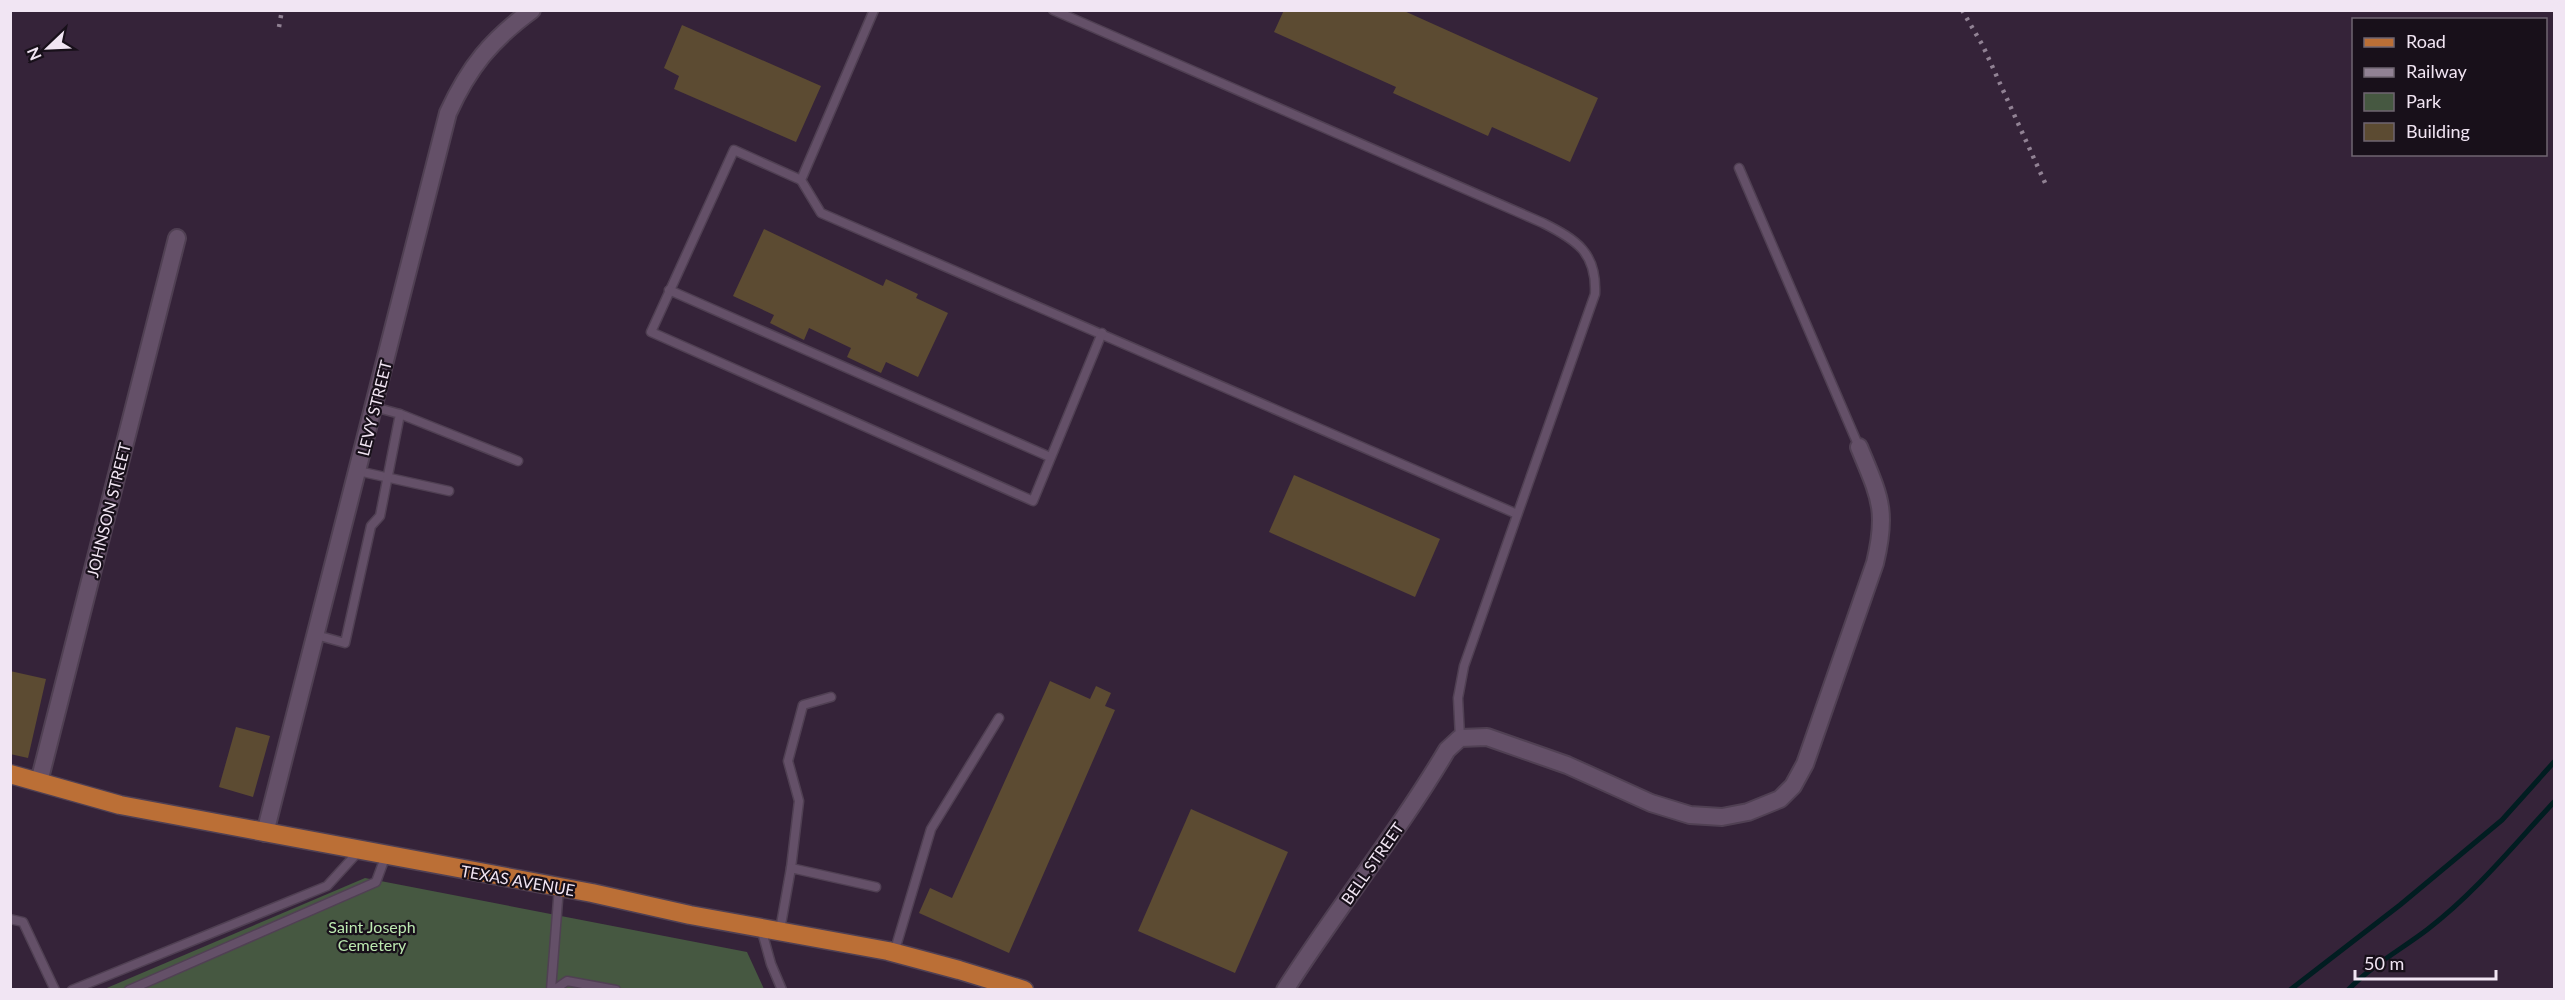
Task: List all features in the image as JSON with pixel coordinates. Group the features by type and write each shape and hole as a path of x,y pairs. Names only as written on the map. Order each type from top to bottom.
{"main road":[{"name":"TEXAS AVENUE","path":"10,774 120,806 560,887 690,915 894,953 960,969 1024,990"}],"street":[{"name":"LEVY STREET","path":"265,833 448,113 463,82 482,54 506,29 532,10"},
{"name":"JOHNSON STREET","path":"39,782 177,238"},
{"path":"1460,738 1487,737 1567,765 1652,803 1690,815 1722,817 1748,812 1780,799 1793,786 1805,764 1875,563 1882,532 1881,500 1859,447"},
{"name":"BELL STREET","path":"1285,990 1314,944 1381,852 1447,750 1460,738"}],"lane":[{"path":"801,180 874,10"},
{"path":"1053,10 1543,223 1567,235 1582,248 1590,260 1596,277 1595,294 1464,666 1458,698 1460,738"},
{"path":"1102,333 1032,501 651,332 734,150 801,180 821,213 1102,333 1517,514"},
{"path":"1739,168 1859,447"},
{"path":"669,290 1050,457"},
{"path":"374,407 400,414 518,461"},
{"path":"316,635 345,643 371,526 380,516 400,414"},
{"path":"358,471 449,491"},
{"path":"780,930 791,868 799,801 788,761 803,705 831,698"},
{"path":"894,953 931,829 999,718"},
{"path":"72,990 327,886 359,850"},
{"path":"129,990 376,882 386,855"},
{"path":"791,868 876,887"},
{"path":"553,990 560,887"},
{"path":"10,919 23,922 55,990"},
{"path":"761,927 771,964 782,990"},
{"path":"553,990 567,981 616,990"}],"green space":[{"name":"Saint Joseph Cemetery","path":"365,878 747,952 764,989 102,990"}],"building":[{"path":"1284,10 1402,10 1598,98 1570,162 1492,127 1488,136 1393,93 1396,87 1274,32"},
{"path":"682,25 821,86 796,142 674,89 679,76 664,68"},
{"path":"764,229 883,286 886,279 918,294 916,298 948,313 918,377 886,362 881,373 847,357 851,348 809,328 804,340 770,323 774,315 733,296"},
{"path":"1294,475 1440,539 1415,597 1269,532"},
{"path":"10,671 46,679 28,758 10,754"},
{"path":"1050,681 1090,699 1096,686 1111,693 1105,706 1115,710 1009,953 919,913 930,888 952,898"},
{"path":"236,727 270,736 253,797 219,787"},
{"path":"1191,809 1288,852 1235,973 1138,931"}],"waterway":[{"path":"2290,990 2400,905 2502,820 2554,762"},
{"path":"2348,990 2367,973 2446,915 2494,868 2554,802"}],"railway":[{"path":"279,27 282,10"},
{"path":"1962,10 1983,46 2046,185"}]}
